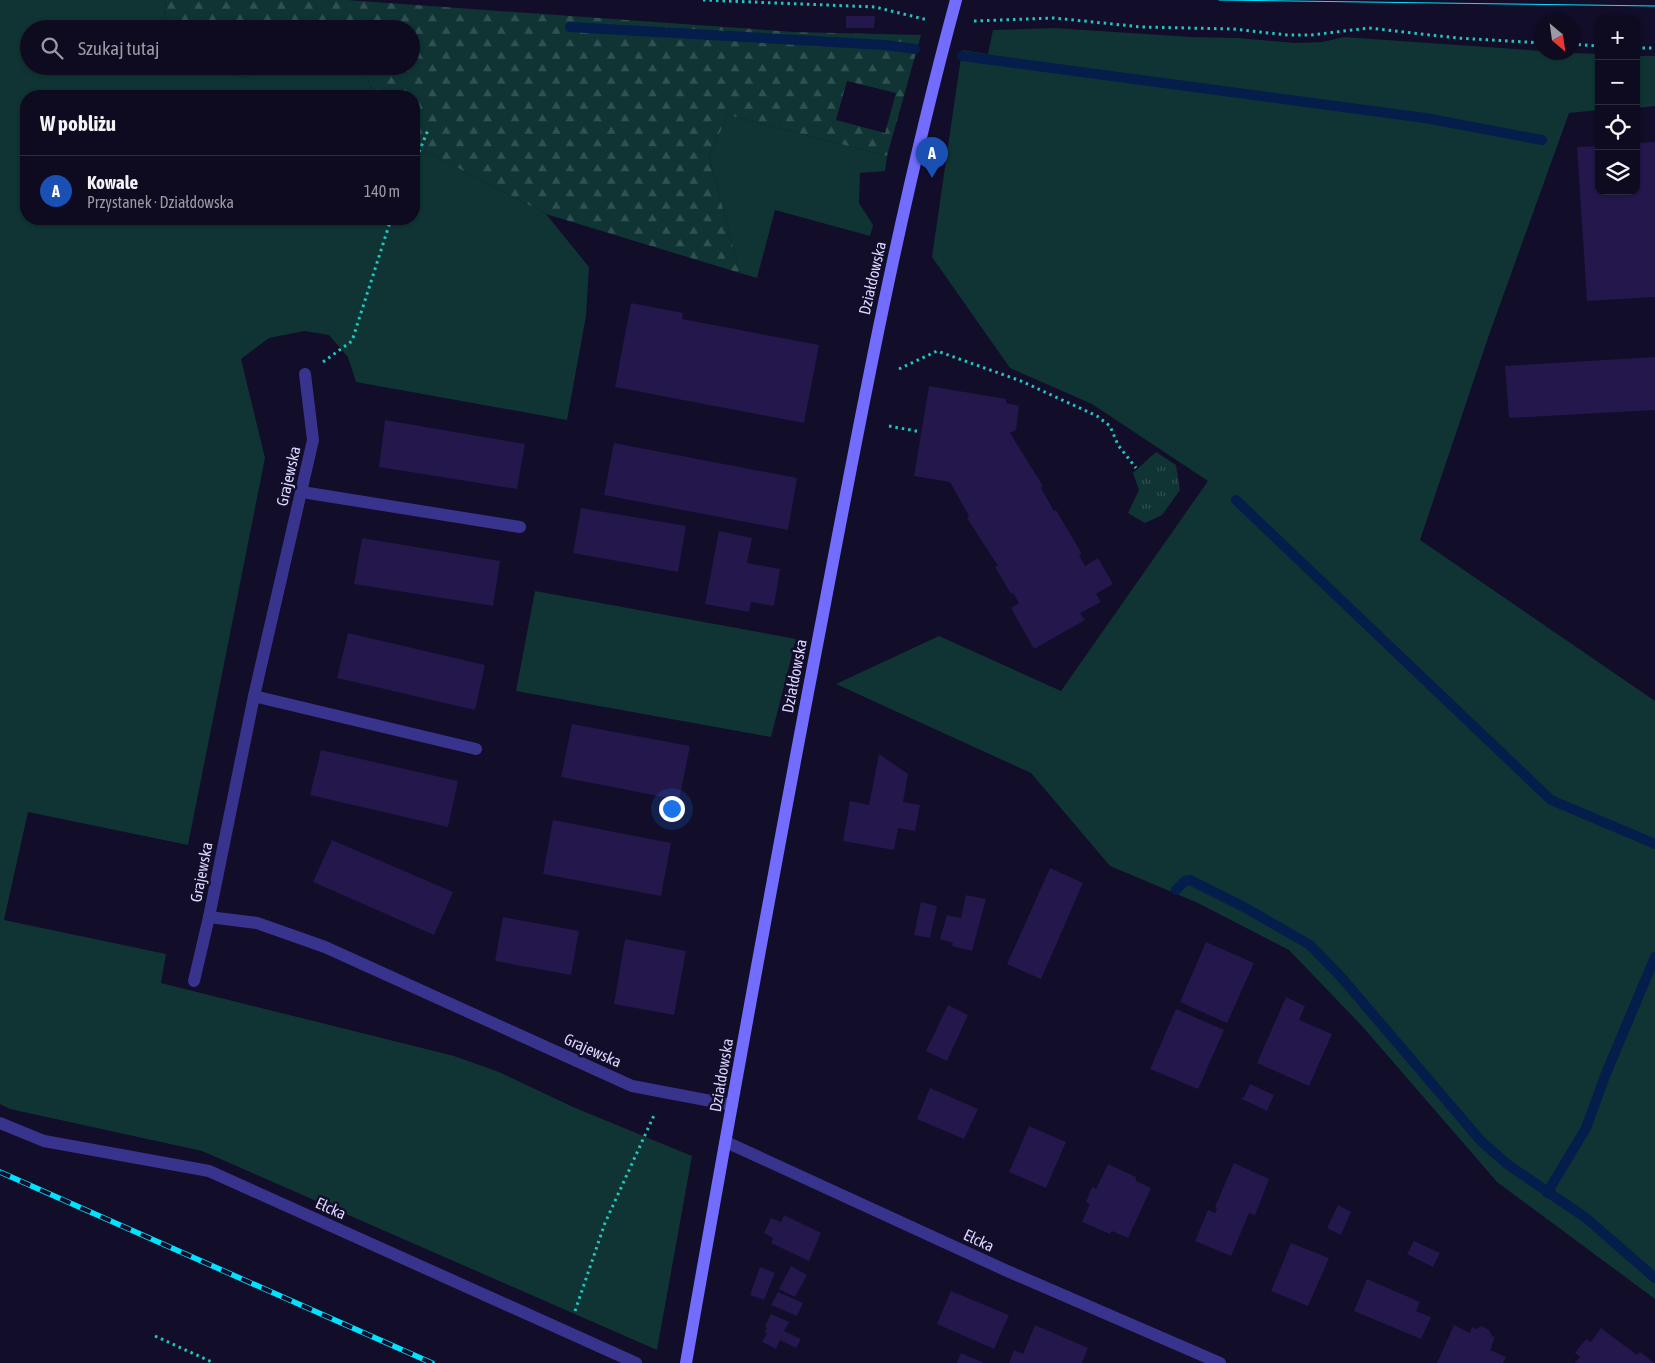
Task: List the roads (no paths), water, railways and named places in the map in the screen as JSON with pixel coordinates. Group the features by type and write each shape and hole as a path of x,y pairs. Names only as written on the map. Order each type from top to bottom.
{"street":[{"name":"Działdowska","path":"686,1363 787,800 880,319 915,158 956,0"},
{"name":"Grajewska","path":"305,374 313,440 254,696 209,917 257,923 325,946 632,1086 732,1105"},
{"path":"302,492 520,527"},
{"path":"254,696 476,749"},
{"path":"194,981 209,917"},
{"name":"Ełcka","path":"0,1123 44,1141 209,1171 636,1363"},
{"name":"Ełcka","path":"726,1142 1005,1270 1220,1363"}],"waterway":[{"path":"570,27 885,45 915,49"},
{"path":"962,56 1425,118 1542,140"},
{"path":"1236,500 1551,800 1655,844"},
{"path":"1176,890 1185,881 1190,880 1244,907 1310,945 1341,977 1481,1141 1507,1164 1586,1218 1655,1278"},
{"path":"1547,1193 1586,1128 1605,1076 1655,957"}],"tram line":[{"path":"1219,0 1655,6"}],"railway":[{"path":"0,1172 432,1363"}],"place":[{"name":"Kowale","path":"932,178"}]}
